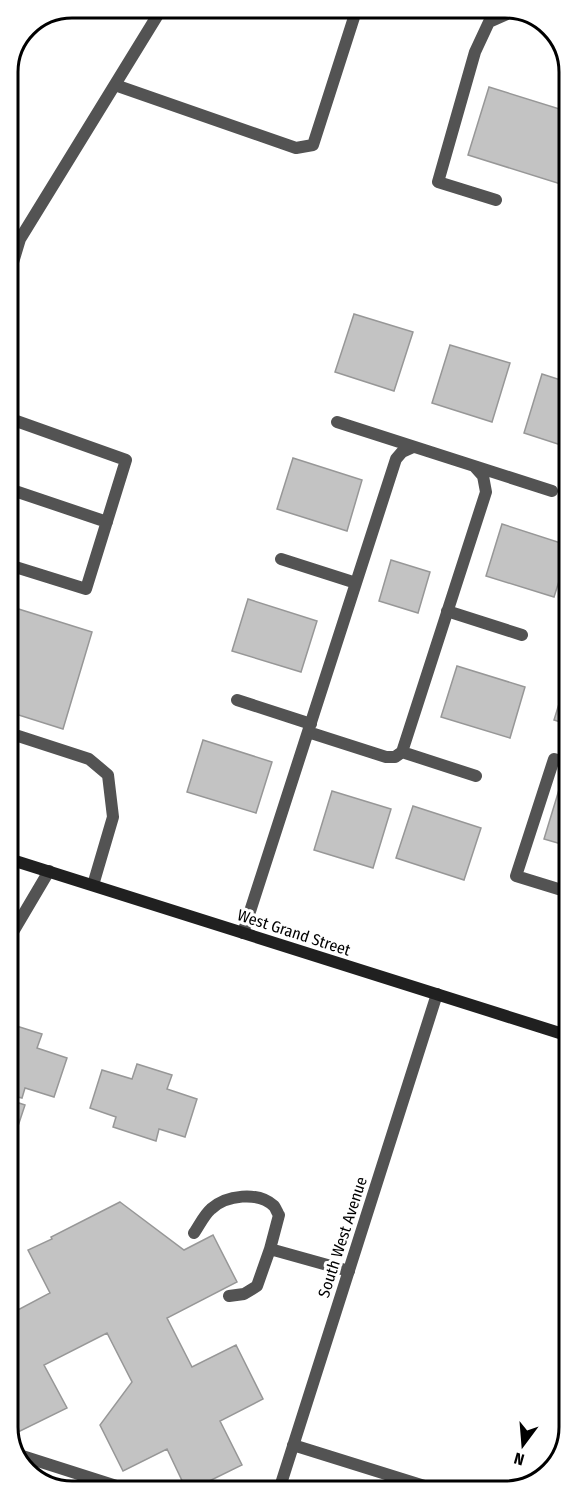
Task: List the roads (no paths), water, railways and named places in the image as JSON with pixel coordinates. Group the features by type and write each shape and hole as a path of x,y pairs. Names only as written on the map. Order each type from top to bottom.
{"main road":[{"name":"West Grand Street","path":"18,862 559,1033"}],"street":[{"path":"18,246 156,18"},
{"path":"115,85 296,148 313,145 354,18"},
{"path":"496,200 438,183 475,52 489,22 498,18"},
{"path":"18,422 126,460 86,589 18,567"},
{"path":"337,422 552,491"},
{"path":"243,933 396,459 402,452 413,447"},
{"path":"237,700 386,757 395,757 402,752 486,492 483,476 475,466"},
{"path":"18,492 107,522"},
{"path":"281,559 356,583"},
{"path":"447,611 522,635"},
{"path":"18,736 89,759 108,775 112,817 93,885"},
{"path":"402,752 476,776"},
{"path":"559,761 554,759 516,876 559,889"},
{"path":"18,923 49,871"},
{"name":"South West Avenue","path":"282,1481 437,994"},
{"path":"194,1233 210,1209 223,1200 242,1196 259,1198 274,1207 279,1215 257,1286 244,1294 229,1296"},
{"path":"270,1249 349,1271"},
{"path":"293,1445 408,1481"},
{"path":"28,1458 101,1481"}]}
